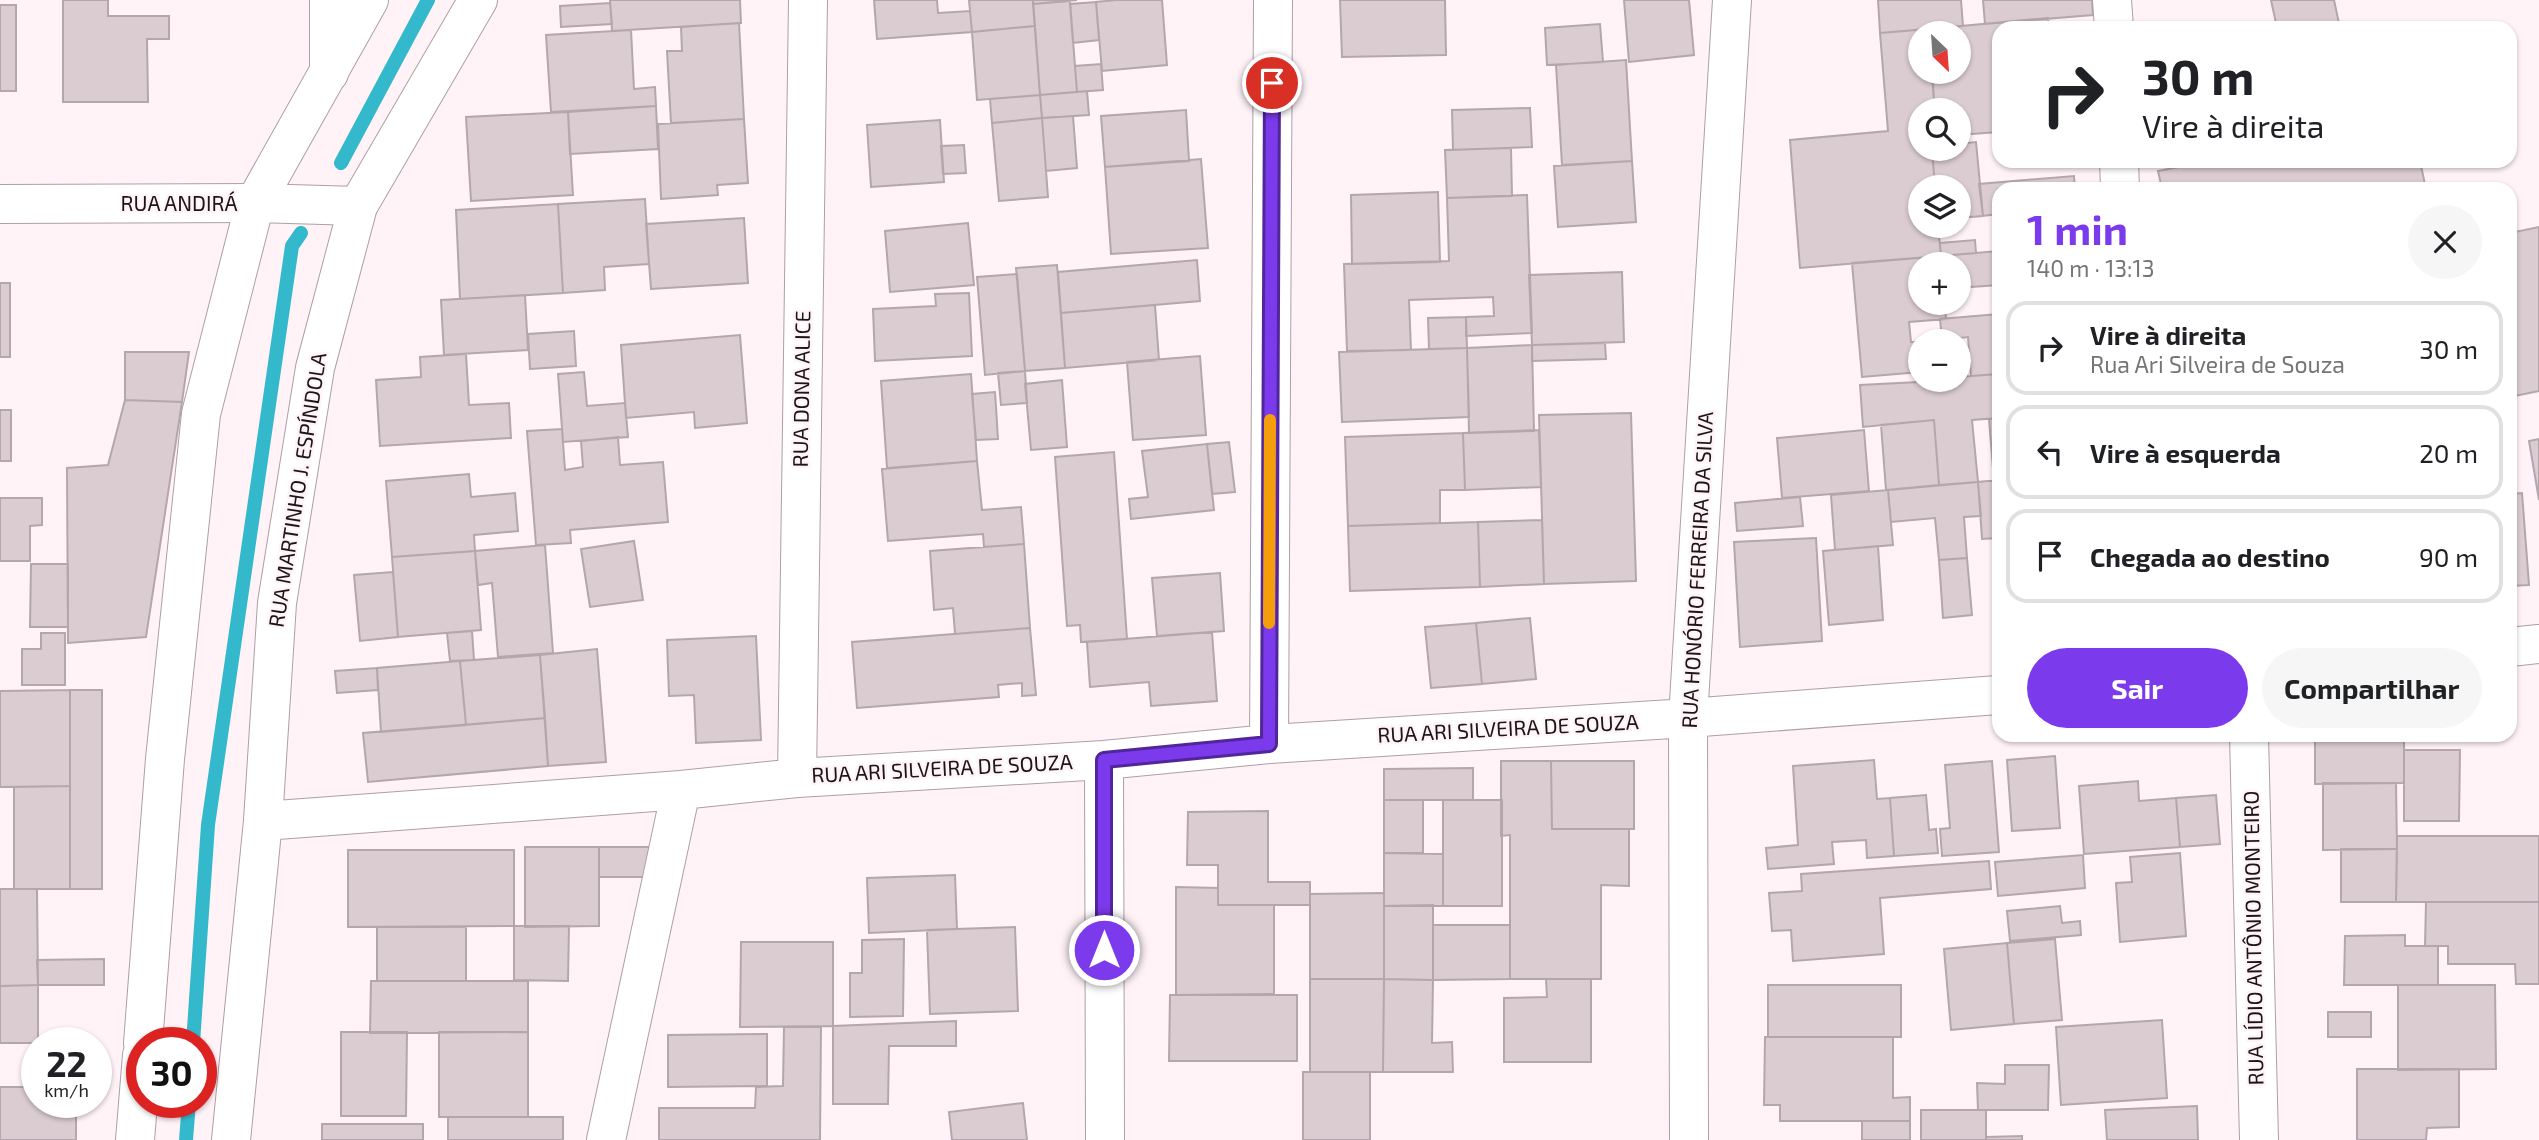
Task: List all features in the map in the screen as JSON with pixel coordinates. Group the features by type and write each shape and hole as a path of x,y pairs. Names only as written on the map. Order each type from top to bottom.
{"street":[{"path":"329,0 329,73"},
{"path":"144,1027 165,759 201,414 255,203 369,0"},
{"name":"RUA MARTINHO J. ESPÍNDOLA","path":"231,1140 263,821 277,603 315,368 358,206 478,0"},
{"name":"RUA DONA ALICE","path":"797,778 808,0"},
{"path":"1269,744 1273,0"},
{"name":"RUA HONÓRIO FERREIRA DA SILVA","path":"1689,1140 1688,718 1732,0"},
{"path":"2112,0 2113,21"},
{"name":"RUA ANDIRÁ","path":"0,204 255,203 358,206"},
{"path":"2517,646 2539,644"},
{"name":"RUA ARI SILVEIRA DE SOUZA","path":"263,821 681,790 797,778 1104,760 1269,744 1688,718 1992,695"},
{"name":"RUA LÍDIO ANTÔNIO MONTEIRO","path":"2249,742 2259,1140"},
{"path":"1104,760 1105,1140"},
{"path":"606,1140 681,790"},
{"path":"135,1140 137,1118"}],"building":[{"path":"63,0 108,0 108,16 169,16 169,39 147,39 148,102 63,102"},
{"path":"610,0 740,0 741,23 612,31"},
{"path":"874,0 937,0 938,13 970,11 972,32 877,39"},
{"path":"969,0 1033,0 1035,26 972,32"},
{"path":"1033,0 1077,0 1033,4"},
{"path":"1162,0 1167,65 1102,71 1096,2"},
{"path":"1340,0 1445,0 1446,55 1342,57"},
{"path":"1624,0 1689,0 1694,55 1629,62"},
{"path":"1878,0 1961,0 1963,21 1908,21 1908,31 1880,33"},
{"path":"1983,0 2092,0 2093,15 1992,21 1992,23 1985,24"},
{"path":"2271,0 2334,0 2338,21 2276,21"},
{"path":"1070,1 1077,92 1040,95 1033,4"},
{"path":"1096,2 1099,40 1073,43 1070,4"},
{"path":"610,3 612,24 561,27 560,6"},
{"path":"0,5 16,5 16,91 0,91"},
{"path":"2048,18 2048,21 2016,21"},
{"path":"739,23 744,119 671,123 667,51 682,51 681,27"},
{"path":"1992,23 1992,132 1971,134 1971,98 1934,98 1933,84 1971,84 1971,25"},
{"path":"1600,24 1603,62 1547,65 1545,28"},
{"path":"1035,26 1040,95 977,100 972,32"},
{"path":"631,30 634,89 655,87 656,106 551,112 546,35"},
{"path":"1908,31 1908,84 1933,84 1934,98 1908,98 1908,161 1933,161 1934,175 1908,175 1908,238 1939,238 1941,252 1908,252 1908,259 1800,268 1790,140 1888,131 1880,33"},
{"path":"1626,60 1632,161 1562,165 1556,65"},
{"path":"1101,64 1103,90 1077,92 1075,66"},
{"path":"1087,91 1089,115 1042,118 1040,95"},
{"path":"1040,95 1042,118 992,123 990,99"},
{"path":"656,106 658,149 570,154 568,112"},
{"path":"1530,108 1532,147 1453,150 1452,110"},
{"path":"1186,110 1189,161 1105,167 1101,116"},
{"path":"568,112 573,195 471,201 466,117"},
{"path":"1073,116 1077,168 1046,171 1042,118"},
{"path":"1042,118 1048,197 999,201 992,123"},
{"path":"744,119 748,183 717,185 718,195 661,199 658,124"},
{"path":"940,120 944,182 871,187 867,125"},
{"path":"1976,142 1983,216 1971,217 1971,175 1934,175 1933,161 1971,161 1971,143"},
{"path":"964,145 966,173 943,174 941,146"},
{"path":"1511,148 1512,196 1447,198 1445,150"},
{"path":"1201,159 1208,248 1111,254 1105,167"},
{"path":"1632,161 1636,222 1558,227 1554,166"},
{"path":"2174,168 2422,168 2424,182 2160,182 2158,171"},
{"path":"2074,176 2074,182 2003,182"},
{"path":"1992,183 1992,215 1983,216 1979,184"},
{"path":"1438,192 1440,262 1352,264 1351,195"},
{"path":"1527,195 1532,333 1466,336 1466,317 1494,316 1493,297 1409,300 1411,350 1347,351 1344,264 1449,261 1447,198"},
{"path":"645,199 649,264 604,267 605,290 563,293 558,204"},
{"path":"558,204 563,293 460,299 456,210"},
{"path":"744,218 748,283 651,289 646,224"},
{"path":"968,223 974,285 890,292 885,231"},
{"path":"2539,227 2539,391 2517,396 2517,232"},
{"path":"1975,240 1976,253 1941,252 1940,243"},
{"path":"1992,252 1992,285 1971,287 1971,253"},
{"path":"1908,259 1908,315 1946,315 1946,319 1909,322 1908,373 1862,377 1852,263"},
{"path":"1197,260 1200,301 1061,313 1058,272"},
{"path":"1057,265 1065,368 1025,371 1016,268"},
{"path":"1622,272 1624,342 1532,345 1529,275"},
{"path":"1017,274 1025,371 985,375 977,277"},
{"path":"0,283 10,283 10,357 0,357"},
{"path":"969,293 972,356 875,361 873,309 936,306 935,294"},
{"path":"525,295 528,350 444,355 441,300"},
{"path":"1155,305 1159,360 1065,368 1061,313"},
{"path":"1992,315 1992,374 1971,376 1971,329 1941,329 1940,319"},
{"path":"1466,317 1467,348 1429,349 1428,318"},
{"path":"574,331 576,366 530,369 528,334"},
{"path":"740,335 747,423 695,428 694,412 626,418 621,345"},
{"path":"1605,343 1606,359 1532,361 1532,345"},
{"path":"1532,345 1534,431 1469,433 1467,348"},
{"path":"1467,348 1469,417 1342,422 1339,352"},
{"path":"125,352 189,352 182,402 125,400"},
{"path":"466,354 469,405 509,403 511,438 380,446 376,380 421,377 420,357"},
{"path":"1200,356 1206,435 1133,440 1127,362"},
{"path":"1025,371 1027,403 1001,405 998,373"},
{"path":"584,372 587,406 625,403 628,437 563,442 558,374"},
{"path":"971,374 977,461 887,468 881,381"},
{"path":"1992,374 1992,418 1972,420 1978,482 1939,485 1934,420 1863,427 1860,385 1908,383 1908,392 1971,392 1971,376"},
{"path":"1062,380 1067,447 1031,450 1025,384"},
{"path":"995,392 998,439 976,440 972,394"},
{"path":"125,400 182,402 146,637 68,643 67,468 108,465"},
{"path":"0,410 11,410 11,461 0,461"},
{"path":"1631,413 1636,581 1544,584 1539,415"},
{"path":"1989,419 1992,419 1992,456"},
{"path":"1934,420 1939,485 1886,490 1881,425"},
{"path":"562,429 565,470 583,467 581,441 618,437 620,465 663,462 668,522 570,530 571,543 536,545 527,431"},
{"path":"1539,430 1541,487 1465,490 1463,433"},
{"path":"1864,430 1869,491 1782,498 1777,438"},
{"path":"1463,433 1465,490 1440,490 1440,523 1348,526 1345,437"},
{"path":"2539,439 2539,500 2529,441"},
{"path":"1229,442 1235,492 1212,494 1207,444"},
{"path":"1207,444 1214,510 1131,519 1129,499 1148,497 1142,451"},
{"path":"1114,452 1127,639 1081,642 1080,625 1067,626 1055,457"},
{"path":"977,461 982,510 1021,507 1024,544 984,547 983,534 888,541 882,469"},
{"path":"469,474 471,497 515,493 518,531 474,535 475,551 392,557 386,481"},
{"path":"1992,481 1992,538 1982,539 1978,482"},
{"path":"1978,482 1981,516 1964,517 1967,558 1939,560 1935,518 1891,522 1888,490"},
{"path":"1888,490 1893,545 1835,550 1831,495"},
{"path":"2517,493 2522,493 2529,585 2517,586"},
{"path":"1800,497 1803,526 1737,531 1735,503"},
{"path":"0,498 42,498 42,525 30,526 30,561 0,561"},
{"path":"1542,520 1544,584 1480,587 1478,522"},
{"path":"1478,522 1480,587 1350,591 1348,526"},
{"path":"1816,538 1822,641 1740,647 1734,542"},
{"path":"634,541 643,600 590,607 581,549"},
{"path":"1024,544 1030,628 955,634 953,608 934,610 930,551"},
{"path":"545,545 553,653 498,657 492,583 478,585 475,551"},
{"path":"1878,546 1883,620 1829,625 1823,551"},
{"path":"475,551 481,630 398,637 392,557"},
{"path":"1967,558 1972,615 1943,618 1939,560"},
{"path":"31,564 68,564 68,627 30,627"},
{"path":"393,572 398,637 360,641 354,575"},
{"path":"1220,573 1224,631 1157,636 1152,578"},
{"path":"1530,618 1536,679 1482,684 1476,623"},
{"path":"1476,623 1482,684 1431,688 1425,627"},
{"path":"1030,628 1036,695 1022,696 1022,683 998,685 999,697 857,708 852,642"},
{"path":"472,631 474,660 450,661 447,633"},
{"path":"1212,632 1217,701 1151,706 1149,682 1090,687 1087,642"},
{"path":"41,633 65,633 65,685 22,685 22,649 41,649"},
{"path":"756,636 761,740 696,743 694,695 669,696 667,640"},
{"path":"597,649 606,762 548,766 540,655"},
{"path":"540,655 545,718 466,725 460,661"},
{"path":"460,661 466,725 381,732 377,668"},
{"path":"377,668 378,690 337,693 335,671"},
{"path":"70,690 70,786 0,787 0,691"},
{"path":"70,690 102,690 102,889 70,889"},
{"path":"545,718 548,766 368,782 363,733"},
{"path":"2315,742 2404,742 2404,783 2315,784"},
{"path":"2404,750 2460,750 2459,821 2404,821"},
{"path":"2055,756 2060,828 2012,831 2007,760"},
{"path":"1874,760 1877,799 1890,798 1894,856 1867,858 1866,840 1832,842 1834,864 1768,869 1766,848 1798,845 1793,766"},
{"path":"1501,761 1551,761 1552,829 1629,829 1629,886 1601,885 1601,979 1510,979 1510,835 1501,836"},
{"path":"1551,761 1634,761 1634,829 1552,829"},
{"path":"1992,761 1999,852 1942,856 1940,829 1950,828 1945,765"},
{"path":"1473,768 1473,800 1384,800 1384,769"},
{"path":"2138,781 2139,801 2176,798 2180,847 2084,854 2079,786"},
{"path":"2323,783 2396,783 2397,849 2323,850"},
{"path":"70,786 70,889 14,889 14,787"},
{"path":"1926,795 1929,830 1936,829 1938,853 1894,856 1890,798"},
{"path":"2216,795 2220,844 2180,847 2176,798"},
{"path":"1384,800 1423,800 1423,853 1384,853"},
{"path":"1443,800 1502,800 1502,906 1443,906"},
{"path":"1268,811 1268,882 1310,882 1310,905 1218,905 1218,865 1187,865 1188,812"},
{"path":"2397,836 2539,836 2539,902 2396,902"},
{"path":"525,847 599,847 599,926 525,927"},
{"path":"599,847 651,847 651,877 599,877"},
{"path":"2341,849 2397,849 2396,902 2341,902"},
{"path":"348,850 514,850 514,926 348,927"},
{"path":"1384,853 1443,854 1443,906 1384,906"},
{"path":"2180,853 2186,936 2120,942 2116,883 2132,882 2130,857"},
{"path":"2083,855 2085,888 1998,896 1995,862"},
{"path":"1989,861 1991,889 1880,898 1884,954 1793,961 1791,930 1772,931 1769,893 1802,891 1801,874"},
{"path":"955,875 957,929 869,933 867,878"},
{"path":"1176,887 1218,888 1218,905 1274,905 1274,994 1176,995"},
{"path":"0,889 37,889 38,985 0,986"},
{"path":"1384,893 1384,979 1310,979 1310,894"},
{"path":"2426,902 2539,902 2539,984 2516,984 2515,964 2448,964 2448,946 2425,946"},
{"path":"1433,905 1433,980 1384,979 1384,906"},
{"path":"2060,906 2062,923 2080,921 2081,935 2010,941 2007,911"},
{"path":"1433,925 1510,925 1510,979 1433,980"},
{"path":"514,926 569,926 568,981 514,980"},
{"path":"377,927 466,927 466,981 377,981"},
{"path":"1015,927 1018,1011 930,1014 927,930"},
{"path":"2405,935 2405,946 2438,946 2438,985 2344,985 2345,936"},
{"path":"904,939 903,1016 850,1017 850,973 862,973 862,940"},
{"path":"2055,939 2062,1020 2014,1024 2007,943"},
{"path":"741,942 833,942 833,1026 740,1027"},
{"path":"2007,943 2014,1024 1951,1030 1944,949"},
{"path":"104,959 104,985 38,985 37,960"},
{"path":"1310,979 1384,979 1383,1072 1310,1072"},
{"path":"1384,979 1433,980 1432,1043 1452,1042 1453,1072 1383,1072"},
{"path":"1546,979 1591,979 1591,1062 1504,1062 1504,998 1547,997"},
{"path":"371,981 528,981 528,1032 370,1033"},
{"path":"38,985 38,1027 21,1027 21,1043 0,1043 0,986"},
{"path":"1768,985 1901,985 1901,1037 1768,1037"},
{"path":"2398,985 2495,985 2496,1069 2398,1070"},
{"path":"1170,995 1297,995 1297,1061 1169,1061"},
{"path":"2328,1012 2371,1012 2371,1037 2328,1037"},
{"path":"2162,1020 2167,1098 2061,1105 2056,1027"},
{"path":"956,1021 956,1046 889,1046 888,1104 833,1104 833,1026"},
{"path":"784,1027 821,1027 820,1140 659,1140 659,1108 755,1108 756,1087 783,1086"},
{"path":"341,1032 407,1032 406,1116 341,1116"},
{"path":"439,1032 528,1032 528,1117 439,1117"},
{"path":"767,1034 767,1086 668,1087 668,1035"},
{"path":"1765,1037 1893,1037 1893,1098 1910,1097 1910,1121 1780,1121 1780,1105 1764,1105"},
{"path":"2005,1065 2049,1065 2048,1110 1978,1110 1977,1083 2005,1084"},
{"path":"2357,1069 2459,1069 2459,1127 2427,1128 2426,1140 2357,1140"},
{"path":"1303,1072 1370,1072 1370,1140 1303,1140"},
{"path":"0,1087 21,1087 21,1118 76,1118 76,1140 0,1140"},
{"path":"1023,1103 1027,1140 952,1140 949,1112"},
{"path":"2197,1106 2198,1140 2107,1140 2105,1110"},
{"path":"1921,1110 1986,1110 1986,1140 1921,1140"},
{"path":"448,1117 563,1117 563,1140 448,1140"},
{"path":"1862,1121 1910,1121 1910,1140 1862,1140"},
{"path":"322,1124 423,1124 423,1140 322,1140"},
{"path":"2022,1136 2022,1140 1986,1140 1986,1137"}],"waterway":[{"path":"341,163 428,0"},
{"path":"194,1027 208,825 292,246 301,233"},
{"path":"186,1140 188,1118"}],"slow traffic":[{"path":"1269,623 1270,420"}],"route":[{"path":"1104,950 1104,760 1269,744 1272,83"}]}
